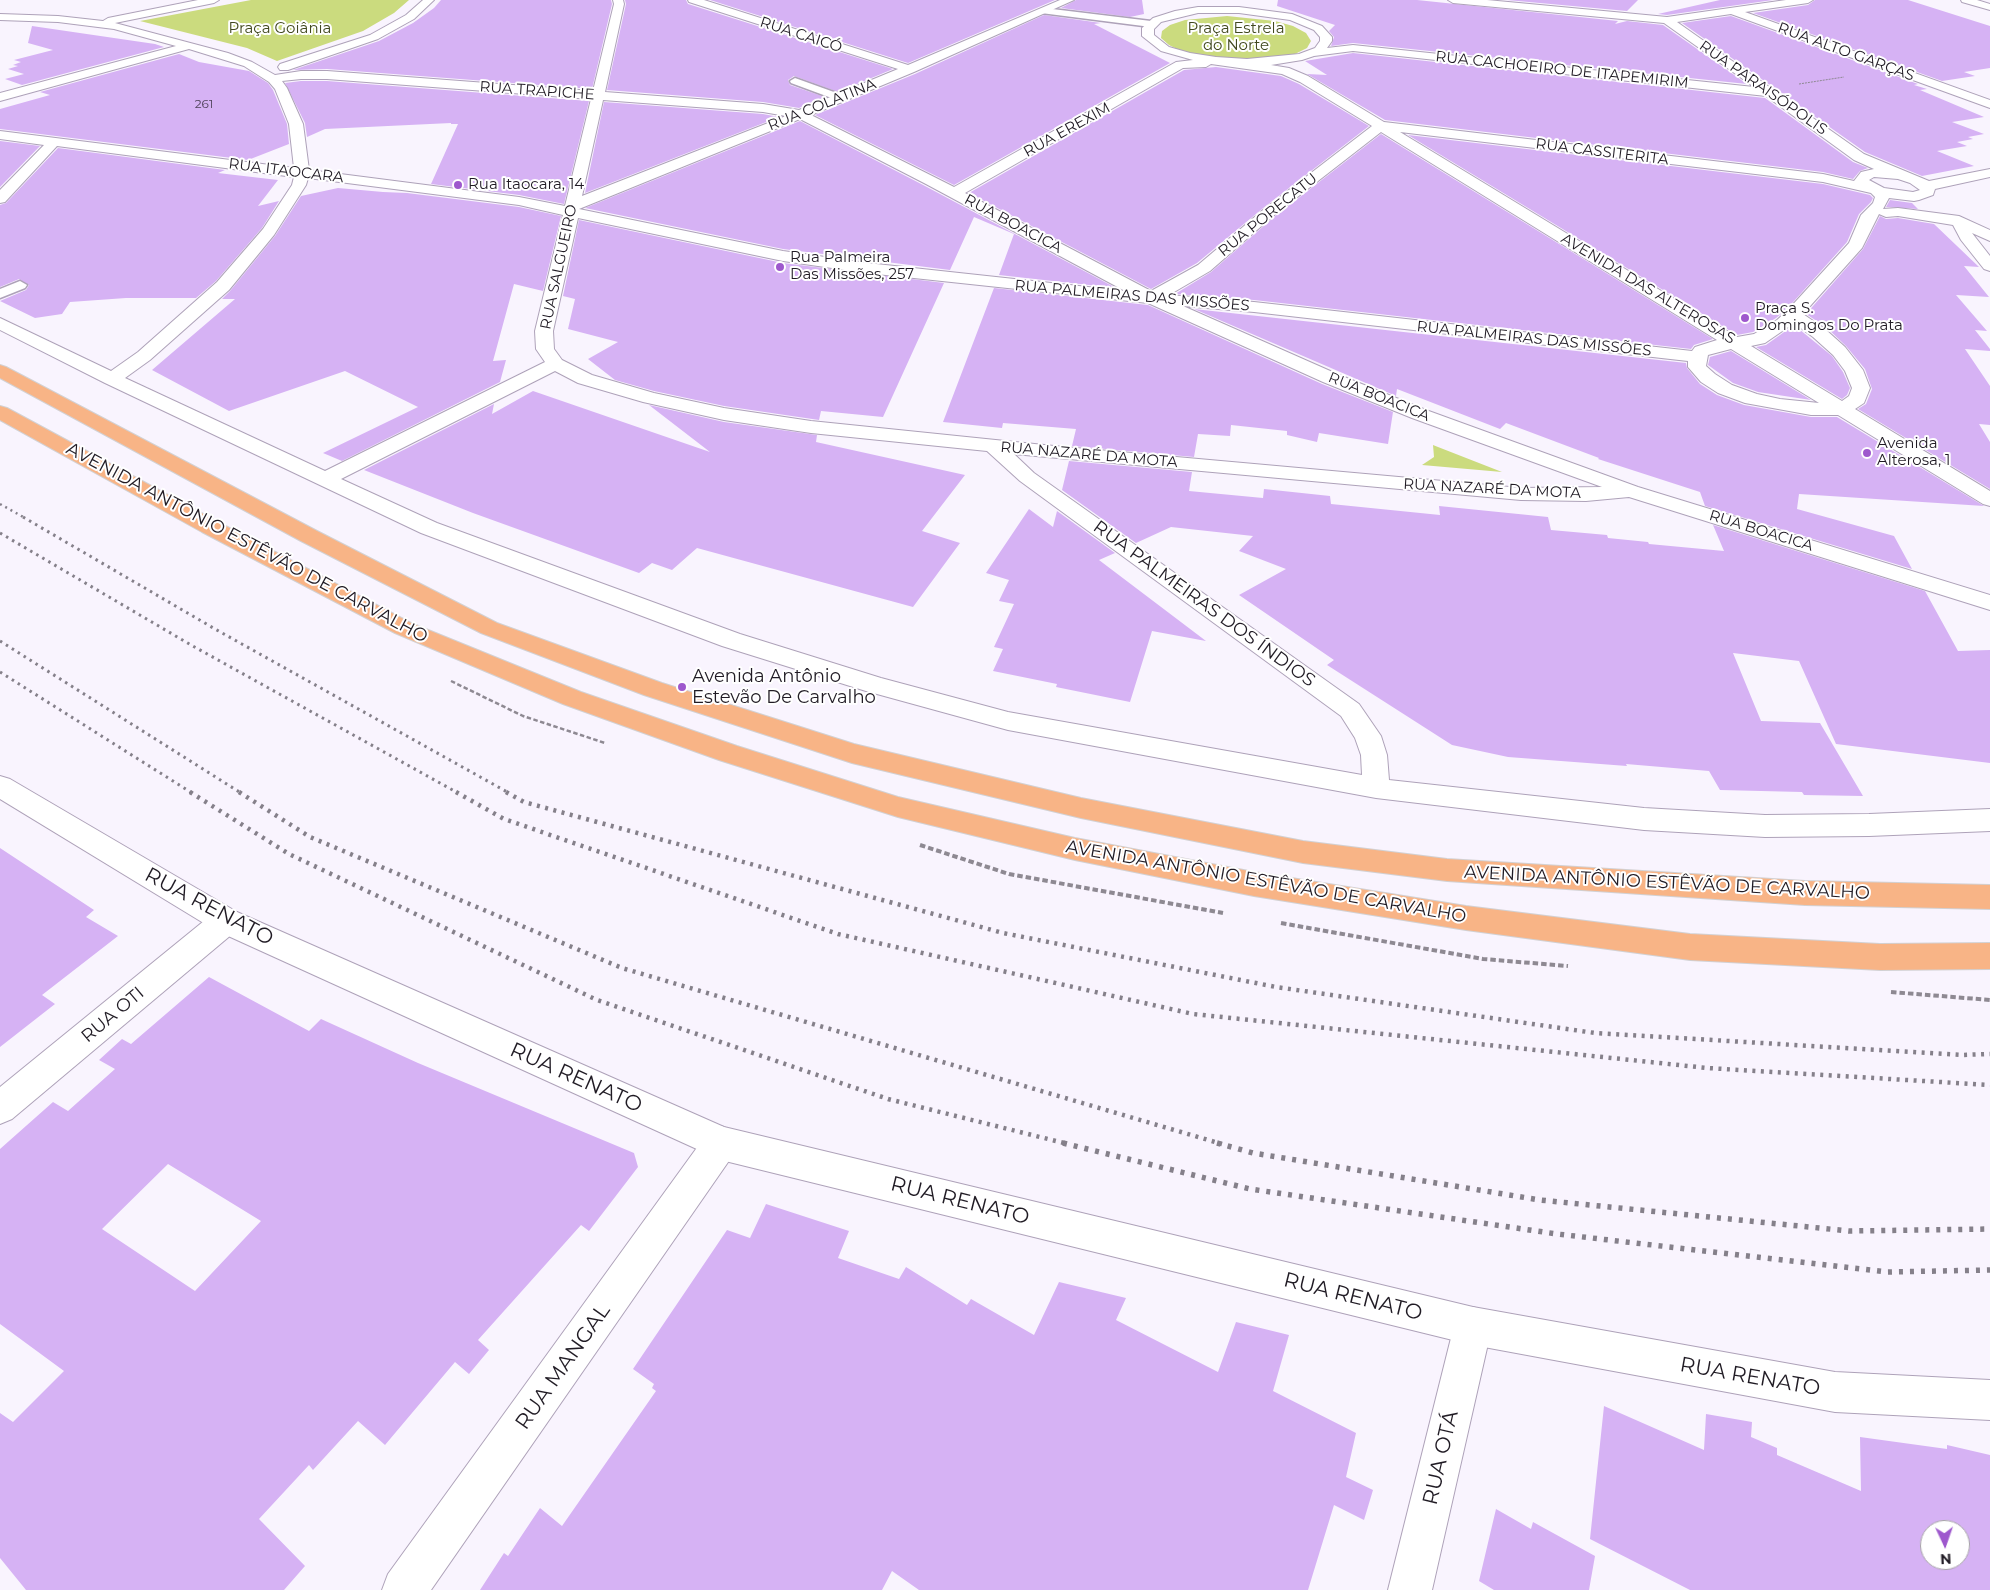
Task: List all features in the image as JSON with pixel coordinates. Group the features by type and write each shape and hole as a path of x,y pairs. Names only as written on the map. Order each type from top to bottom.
{"highway":[{"name":"AVENIDA ANTÔNIO ESTÊVÃO DE CARVALHO","path":"0,371 309,536 489,628 653,689 852,753 1081,808 1303,852 1447,870 1786,892 1990,897"},
{"name":"AVENIDA ANTÔNIO ESTÊVÃO DE CARVALHO","path":"0,412 210,527 404,628 572,698 728,753 898,806 1076,849 1254,884 1466,918 1690,947 1880,957 1990,956"}],"street":[{"path":"0,17 91,20 214,0"},
{"path":"268,75 374,37 410,16 429,0"},
{"name":"RUA CAICÓ","path":"693,0 910,69"},
{"name":"RUA COLATINA","path":"572,208 841,98 1069,0"},
{"path":"1453,0 1667,20 1808,0"},
{"path":"1966,0 1990,7"},
{"name":"RUA SALGUEIRO","path":"555,364 545,349 544,331 620,1"},
{"name":"RUA ALTO GARÇAS","path":"1709,3 1990,104"},
{"path":"1304,79 1300,72 1304,62 1326,42 1318,28 1300,20 1267,12 1237,10 1186,12 1165,17 1151,24 1147,32 1148,36 1157,45 1168,50 1202,59 1231,62 1277,61 1312,53"},
{"path":"91,20 224,54 268,75 281,88 296,124 302,173 299,185 269,232 223,286 144,356 112,379"},
{"name":"RUA PARAISÓPOLIS","path":"1667,20 1860,156 1903,176 1926,190"},
{"name":"RUA CACHOEIRO DE ITAPEMIRIM","path":"1324,36 1353,48"},
{"path":"0,97 190,45"},
{"name":"RUA CACHOEIRO DE ITAPEMIRIM","path":"1312,53 1353,48 1767,90"},
{"path":"1168,50 1180,65"},
{"name":"RUA EREXIM","path":"954,193 1180,65 1231,62"},
{"name":"AVENIDA DAS ALTEROSAS","path":"1231,62 1278,70 1304,79 1990,500"},
{"name":"RUA TRAPICHE","path":"268,75 327,75 763,108 799,114"},
{"name":"RUA BOACICA","path":"799,114 954,193 1151,298 1330,378 1419,414 1631,491 1990,603"},
{"name":"RUA CASSITERITA","path":"1380,126 1823,178 1914,196 1963,177"},
{"name":"RUA PORECATU","path":"1151,298 1204,268 1268,213 1380,126"},
{"name":"RUA ITAOCARA","path":"0,135 572,208"},
{"path":"0,199 54,142"},
{"path":"1793,315 1819,333 1839,351 1854,370 1860,388 1857,399 1842,409 1811,409 1752,399 1725,389 1708,378 1697,367 1697,357 1701,351 1713,346 1737,344 1759,339 1783,324 1856,245 1869,215 1880,204 1882,198 1876,190 1864,184 1861,180 1864,176 1860,156"},
{"name":"RUA CASSITERITA","path":"1823,178 1864,176 1874,173 1903,176 1963,177"},
{"path":"1963,177 1990,173"},
{"path":"1926,190 1929,200 1960,222 1990,236"},
{"name":"RUA PALMEIRAS DAS MISSÕES","path":"572,208 783,256 915,273 1254,307 1697,357"},
{"path":"1869,215 1898,212 1960,222"},
{"path":"1960,222 1966,237 1990,266"},
{"path":"0,323 112,379 429,528 559,578 731,640 875,685 1008,721 1376,788 1494,804 1634,818 1765,826 1869,825 1990,820"},
{"path":"326,479 555,364"},
{"name":"RUA NAZARÉ DA MOTA","path":"555,364 594,382 650,398 724,414 811,427 992,446 1521,494 1586,495 1631,491"},
{"name":"RUA PALMEIRAS DOS ÍNDIOS","path":"992,446 1027,477 1350,710 1368,736 1374,755 1376,788"},
{"name":"RUA RENATO","path":"0,786 226,921 721,1143 1473,1326 1835,1392 1990,1400"},
{"name":"RUA OTI","path":"0,1108 226,921"},
{"name":"RUA MANGAL","path":"404,1590 721,1143"},
{"name":"RUA OTÁ","path":"1410,1590 1473,1326"}],"lane":[{"path":"1044,11 1151,24"},
{"path":"795,81 841,98"},
{"path":"0,294 20,285"}],"path":[{"path":"1767,90 1782,86 1894,70"}],"green space":[{"name":"Praça Goiânia","path":"251,0 409,0 394,13 363,31 277,61 247,48 140,21"},
{"name":"Praça Estrela do Norte","path":"1227,16 1275,21 1293,26 1306,33 1311,41 1307,48 1295,54 1253,60 1203,57 1183,52 1169,45 1161,38 1162,31 1170,25 1185,20"},
{"path":"1433,445 1502,472 1422,465 1434,457"}],"building":[{"path":"441,0 611,0 612,4 592,89 327,69 293,70 379,41 413,23 434,8"},
{"path":"625,0 686,0 688,4 893,69 838,92 794,76 788,80 790,85 825,97 799,108 763,102 607,90 626,4"},
{"path":"710,0 1055,0 908,63"},
{"path":"1076,0 1142,0 1144,14 1130,17 1061,8"},
{"path":"1278,0 1417,0 1618,21 1615,24 1627,21 1663,25 1747,84 1353,43 1331,46 1334,37 1329,31 1335,25 1277,6"},
{"path":"1507,0 1638,0 1627,11"},
{"path":"1720,0 1773,0 1667,15 1658,14"},
{"path":"1815,0 1908,0 1990,26 1990,68 1964,72 1975,76 1942,81 1753,13 1808,5"},
{"path":"1044,15 1101,23 1094,24 1170,63 954,185 815,115 915,74"},
{"path":"1731,16 1918,84 1914,85 1927,89 1920,90 1984,117 1952,122 1984,134 1968,137 1973,139 1957,142 1967,146 1937,151 1974,166 1922,176 1865,152 1682,23"},
{"path":"32,26 155,44 164,47 22,85 5,79 24,74 8,69 18,66 13,65 21,62 14,60 53,50 28,43"},
{"path":"1353,53 1765,98 1853,162 1868,168 1860,171 1853,179 1823,172 1385,120 1307,74 1327,75 1305,61"},
{"path":"179,54 199,62 249,71 268,83 273,90 287,124 289,144 248,160 0,129 0,109 50,95 40,92"},
{"path":"1216,67 1281,76 1299,84 1369,126 1262,209 1197,263 1151,289 969,193 1184,70"},
{"path":"327,81 589,101 564,204 519,195 431,184 458,124 325,129 307,137 305,123 285,83"},
{"path":"604,102 763,114 779,117 585,193"},
{"path":"800,121 925,186 1116,288 999,275 1014,234 974,217 950,270 783,249 585,208"},
{"path":"1381,134 1713,339 1694,345 1691,349 1254,300 1175,294 1211,272 1274,217"},
{"path":"1408,135 1823,184 1870,195 1873,198 1859,214 1847,242 1786,310 1753,332 1737,335"},
{"path":"0,141 40,146 0,187"},
{"path":"58,148 225,170 218,173 278,180 258,206 279,201 262,228 216,281 196,298 126,298 70,302 62,314 35,318 0,301 26,290 29,285 19,279 0,287 0,205 6,203"},
{"path":"338,188 407,193 519,207 561,216 543,291 514,284 493,361 506,360 500,382 342,461 323,453 418,407 345,371 229,411 152,370 235,299 222,299 275,236 301,196"},
{"path":"1890,200 1912,203 1918,209 1886,207"},
{"path":"1880,216 1886,219 1898,218 1934,224 1979,267 1964,266 1989,297 1956,295 1987,331 1975,330 1990,351 1965,349 1990,386 1990,425 1979,424 1990,442 1990,489 1858,409 1866,404 1872,389 1865,369 1846,346 1826,327 1806,314 1863,249"},
{"path":"579,220 783,263 944,283 883,417 821,411 819,420 724,406 654,391 615,380 588,359 618,342 568,329 575,299 563,296"},
{"path":"994,288 1148,305 1322,384 1393,412 1388,444 1319,433 1317,442 1287,435 1287,431 1231,425 1230,436 1198,434 1194,457 1072,446 1076,429 1003,423 1002,428 943,422"},
{"path":"1194,309 1686,363 1687,368 1700,384 1717,395 1744,405 1811,417 1837,417 1984,506 1799,494 1797,509 1894,536 1912,569 1705,506 1700,492 1598,459 1506,423 1500,429 1397,389 1396,396"},
{"path":"1794,325 1832,356 1843,372 1850,388 1847,395 1842,399 1756,347 1766,345"},
{"path":"1731,351 1811,400 1758,392 1733,383 1708,365 1710,357"},
{"path":"533,391 710,452 649,405 724,422 817,435 816,442 965,475 922,531 960,543 913,607 697,548 672,570 652,563 639,573 473,513 364,470 494,404 492,414"},
{"path":"1069,461 1192,472 1189,491 1263,498 1264,489 1330,496 1331,504 1440,515 1439,506 1548,517 1551,530 1607,535 1608,538 1648,542 1649,544 1724,551 1713,525 1925,591 1958,651 1990,650 1990,763 1836,744 1799,661 1733,653 1761,721 1820,723 1863,796 1720,790 1709,771 1508,757 1452,745 1327,665 1334,660 1239,595 1286,569 1239,551 1253,536 1171,527 1136,543 1062,490"},
{"path":"1029,509 1053,527 1057,511 1115,553 1099,560 1206,641 1152,631 1130,702 1056,687 1057,684 993,671 1003,649 994,647 1014,604 999,601 1009,580 986,573"},
{"path":"0,848 94,910 86,917 118,936 42,995 55,1004 0,1047"},
{"path":"209,977 309,1031 321,1019 418,1063 634,1153 638,1167 589,1231 581,1225 478,1340 489,1350 469,1374 455,1362 385,1445 358,1421 313,1470 309,1465 259,1519 305,1566 284,1590 26,1590 0,1558 0,1413 13,1422 64,1371 0,1324 0,1149 53,1102 68,1111 115,1069 99,1060 122,1039 131,1044","holes":["168,1164 261,1221 195,1291 102,1229"]},
{"path":"766,1204 849,1231 838,1258 899,1279 906,1267 967,1305 971,1299 1034,1335 1059,1282 1126,1298 1116,1320 1218,1372 1236,1322 1289,1335 1273,1391 1356,1433 1346,1477 1373,1490 1364,1520 1334,1505 1308,1590 919,1590 892,1571 882,1590 480,1590 504,1553 508,1556 540,1508 562,1526 656,1391 652,1388 654,1384 633,1369 727,1230 750,1238"},
{"path":"1604,1406 1704,1450 1706,1414 1752,1422 1751,1437 1777,1448 1777,1455 1861,1491 1860,1437 1947,1449 1947,1445 1990,1455 1990,1590 1690,1590 1590,1539"},
{"path":"1496,1509 1531,1529 1533,1522 1595,1556 1589,1590 1494,1590 1479,1581"}],"railway":[{"path":"0,504 25,518"},
{"path":"23,517 215,629 509,793"},
{"path":"0,533 191,645 458,793"},
{"path":"0,641 241,793"},
{"path":"0,672 192,793"},
{"path":"190,792 289,854 597,1000 888,1099 1068,1144"},
{"path":"239,792 310,837 622,968 1222,1144"},
{"path":"456,792 504,819 838,934 1193,1014 1707,1068 1990,1085"},
{"path":"506,792 524,802 1003,933 1276,987 1595,1033 1962,1055 1990,1054"},
{"path":"1063,1143 1250,1189 1557,1234 1887,1272 1990,1270"},
{"path":"1217,1143 1253,1153 1540,1200 1849,1231 1990,1229"}],"place":[{"name":"Rua Itaocara, 14","path":"458,185"},
{"name":"Rua Palmeira Das Missões, 257","path":"780,267"},
{"name":"Praça S. Domingos Do Prata","path":"1745,318"},
{"name":"Avenida Alterosa, 1","path":"1867,453"},
{"name":"Avenida Antônio Estevão De Carvalho","path":"682,687"}]}
